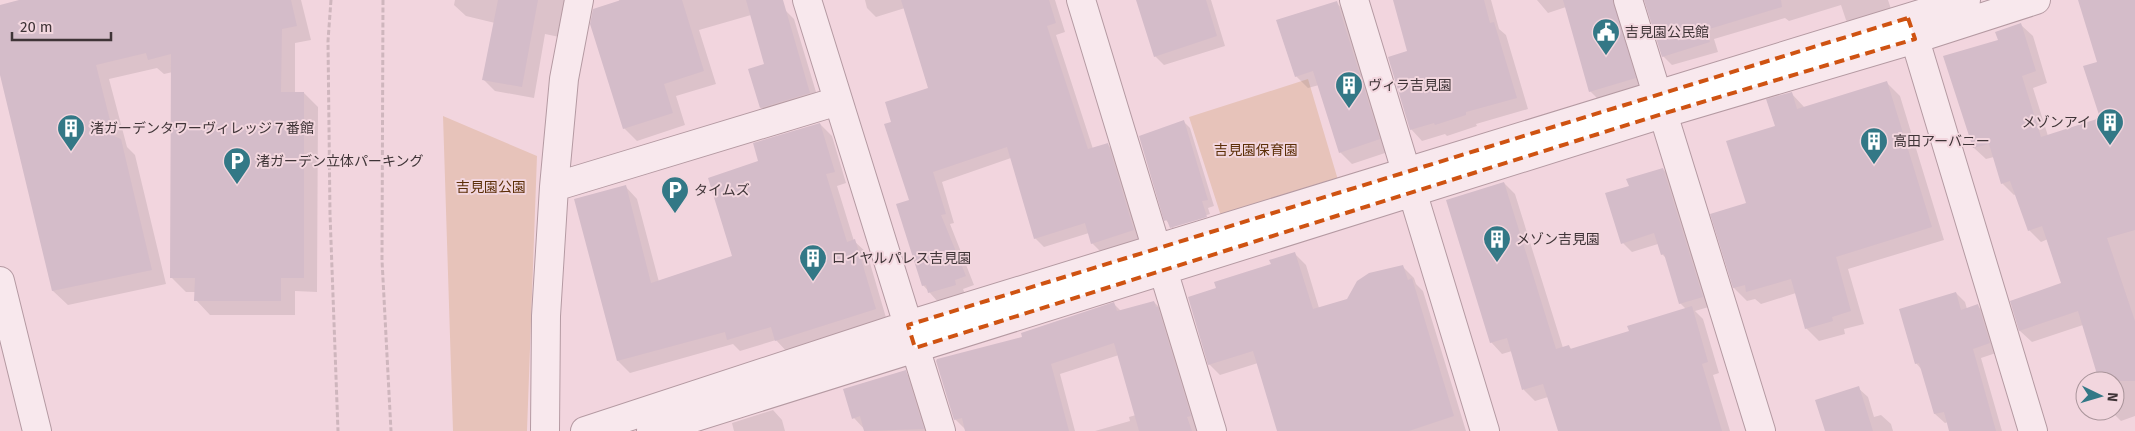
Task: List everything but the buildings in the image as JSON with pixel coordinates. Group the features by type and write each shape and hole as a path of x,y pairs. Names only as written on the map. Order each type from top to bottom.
{"street":[{"path":"545,431 546,316 554,187 564,79 579,0"},
{"path":"807,0 942,431"},
{"path":"1081,0 1212,431"},
{"path":"1354,0 1485,431"},
{"path":"1628,0 1761,431"},
{"path":"584,431 911,337 1409,183 1660,104 1966,0"},
{"path":"1908,19 2036,0"},
{"path":"1908,19 2033,431"},
{"path":"554,187 838,101"},
{"path":"0,281 37,431"},
{"path":"651,431 911,337"}],"path":[{"path":"331,0 328,41 330,204 338,431"},
{"path":"383,0 382,260 391,431"}],"highlighted area":[{"path":"1908,18 1915,39 1662,114 915,348 908,325"}],"green space":[{"name":"吉見園保育園","path":"1308,79 1338,180 1221,216 1189,117"},
{"name":"吉見園公園","path":"443,116 537,156 527,431 453,431"}],"place":[{"name":"吉見園公民館","path":"1606,56"},
{"name":"ヴィラ吉見園","path":"1349,109"},
{"name":"メゾンアイ","path":"2110,146"},
{"name":"渚ガーデンタワーヴィレッジ７番館","path":"71,152"},
{"name":"高田アーバニー","path":"1874,165"},
{"name":"渚ガーデン立体パーキング","path":"237,185"},
{"name":"タイムズ","path":"675,214"},
{"name":"メゾン吉見園","path":"1497,263"},
{"name":"ロイヤルパレス吉見園","path":"813,282"}]}
